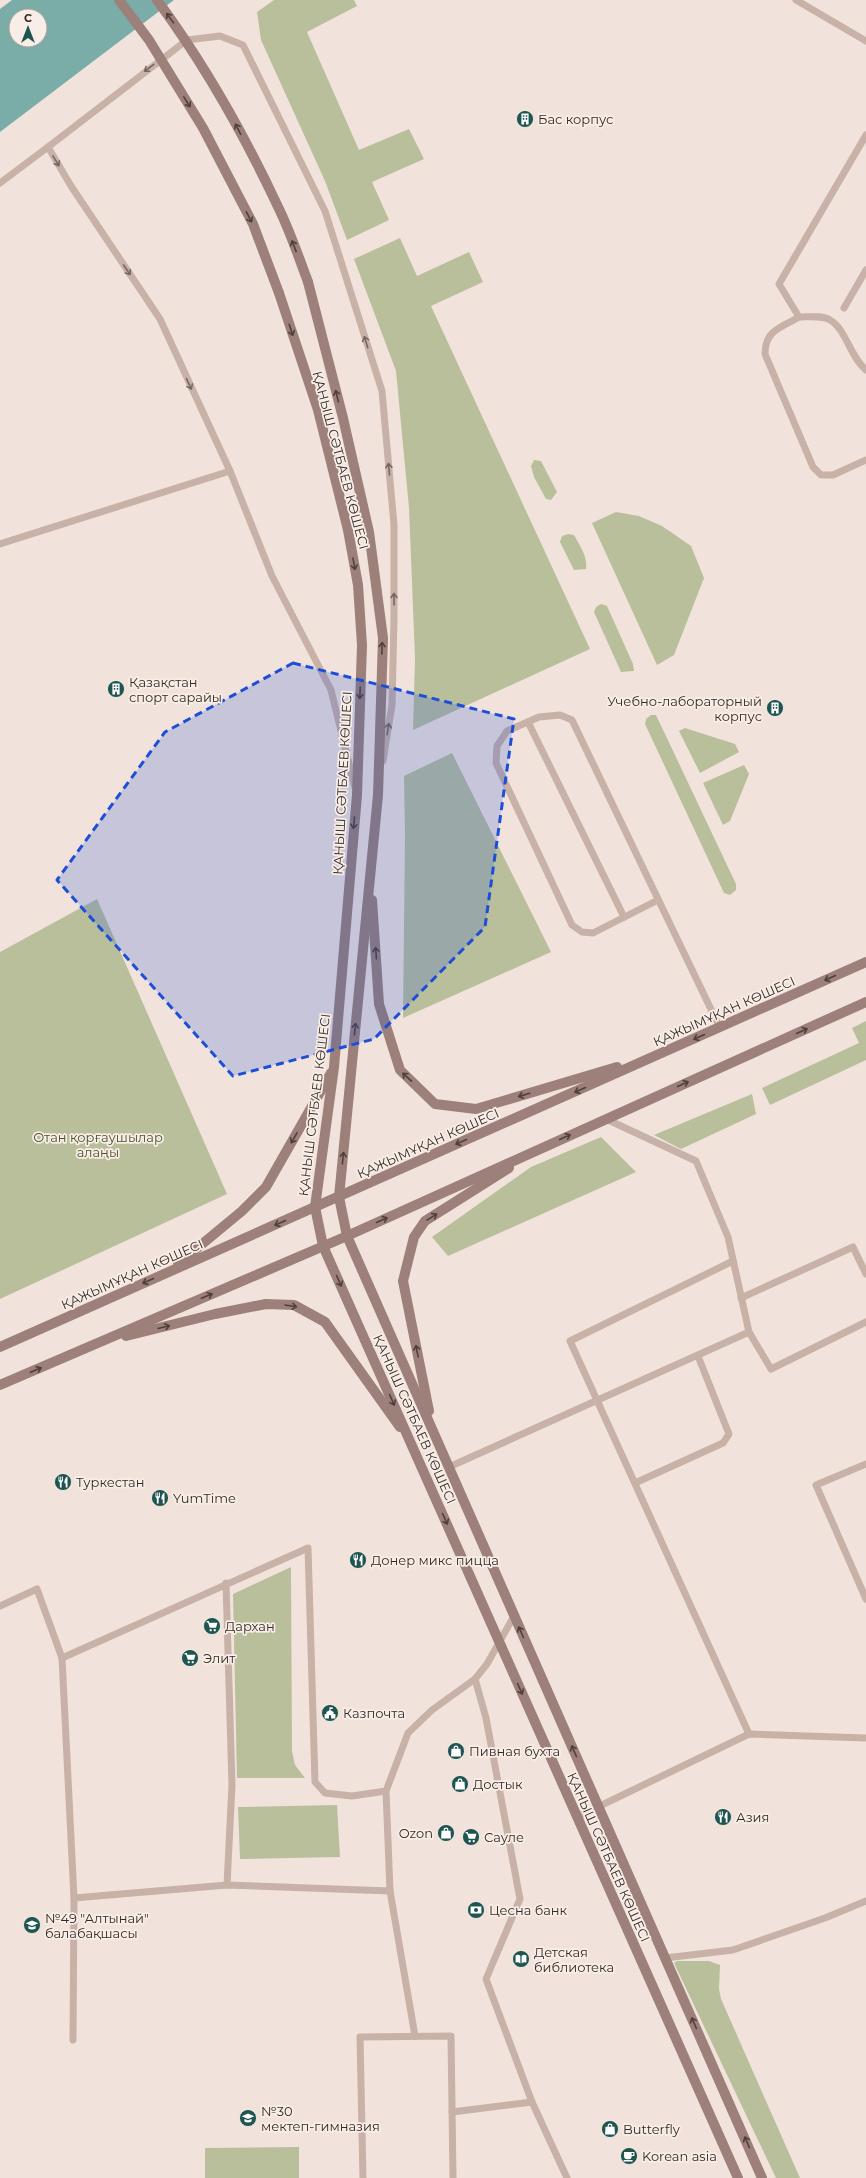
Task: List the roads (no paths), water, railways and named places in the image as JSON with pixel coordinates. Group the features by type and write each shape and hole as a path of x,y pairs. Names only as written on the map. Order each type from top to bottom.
{"main road":[{"name":"ҚАНЫШ СӘТБАЕВ КӨШЕСІ","path":"119,0 149,40 202,128 253,224 279,293 318,410 348,530 358,585 362,645 357,795 334,1068 315,1207 323,1246 738,2178"},
{"name":"ҚАНЫШ СӘТБАЕВ КӨШЕСІ","path":"157,0 174,23 229,112 281,212 308,282 343,418 368,532 382,638 378,795 339,1197 347,1236 762,2178"},
{"path":"370,870 379,1004 400,1070 435,1104 476,1109 655,1056"},
{"name":"ҚАЖЫМҰҚАН КӨШЕСІ","path":"0,1347 866,962"},
{"path":"0,1385 347,1236 866,1002"},
{"path":"168,1272 242,1211 266,1187 334,1068"},
{"path":"433,1430 403,1281 414,1237 425,1221 540,1149"},
{"path":"99,1342 215,1314 258,1306 294,1305 324,1322 412,1444"}],"lane":[{"path":"796,0 866,41"},
{"path":"0,183 187,40 220,36 243,45 325,211 382,392 394,525 394,619 392,705 378,795"},
{"path":"799,317 779,284 866,135"},
{"path":"48,147 71,186 160,319 230,471 272,576 331,690 357,795"},
{"path":"844,308 866,270"},
{"path":"866,370 858,363 833,322 821,317 799,317 771,333 765,342 765,354 813,467 821,475 833,475 866,460"},
{"path":"0,544 230,471"},
{"path":"658,900 593,933 582,932 572,925 496,763 497,746 507,731 539,717 560,715 572,720 720,1028"},
{"path":"528,722 624,917"},
{"path":"606,1119 696,1161 728,1237 749,1332 771,1369 866,1322"},
{"path":"741,1298 853,1247 866,1274"},
{"path":"733,1261 570,1341 636,1483 749,1734"},
{"path":"449,1467 749,1332"},
{"path":"636,1483 723,1443 729,1434 698,1356"},
{"path":"866,1464 816,1485 866,1599"},
{"path":"62,1658 226,1583 308,1548 315,1782 325,1793 352,1796 386,1791"},
{"path":"226,1583 232,1785 227,1885"},
{"path":"0,1606 37,1589 62,1658 74,1898 73,2040"},
{"path":"415,2036 390,1891 386,1791 408,1733 432,1710 475,1679 514,1616"},
{"path":"475,1679 486,1718 520,1899 486,1979 532,2102 567,2178"},
{"path":"577,1817 749,1734 866,1738"},
{"path":"74,1898 227,1885 390,1891"},
{"path":"665,1958 733,1950 825,1918 866,1901"},
{"path":"363,2178 360,2037 415,2036 451,2036 453,2178"},
{"path":"452,2112 532,2102"}],"water":[{"path":"12,0 174,0 0,132 0,9"}],"place":[{"name":"Бас корпус","path":"525,119"},
{"name":"Қазақстан спорт сарайы","path":"116,689"},
{"name":"Учебно-лабораторный корпус","path":"775,708"},
{"name":"Туркестан","path":"63,1482"},
{"name":"YumTime","path":"160,1498"},
{"name":"Донер микс пицца","path":"358,1560"},
{"name":"Дархан","path":"212,1626"},
{"name":"Элит","path":"190,1658"},
{"name":"Казпочта","path":"330,1713"},
{"name":"Пивная бухта","path":"456,1751"},
{"name":"Достык","path":"460,1784"},
{"name":"Азия","path":"723,1817"},
{"name":"Ozon","path":"446,1833"},
{"name":"Сауле","path":"471,1837"},
{"name":"Цесна банк","path":"476,1910"},
{"name":"№49 \"Алтынай\" балабақшасы","path":"32,1925"},
{"name":"Детская библиотека","path":"521,1959"},
{"name":"№30 мектеп-гимназия","path":"248,2118"},
{"name":"Butterfly","path":"610,2129"},
{"name":"Korean asia","path":"629,2156"}],"park label":[{"name":"Отан қорғаушылар алаңы","path":"98,1144"}]}
